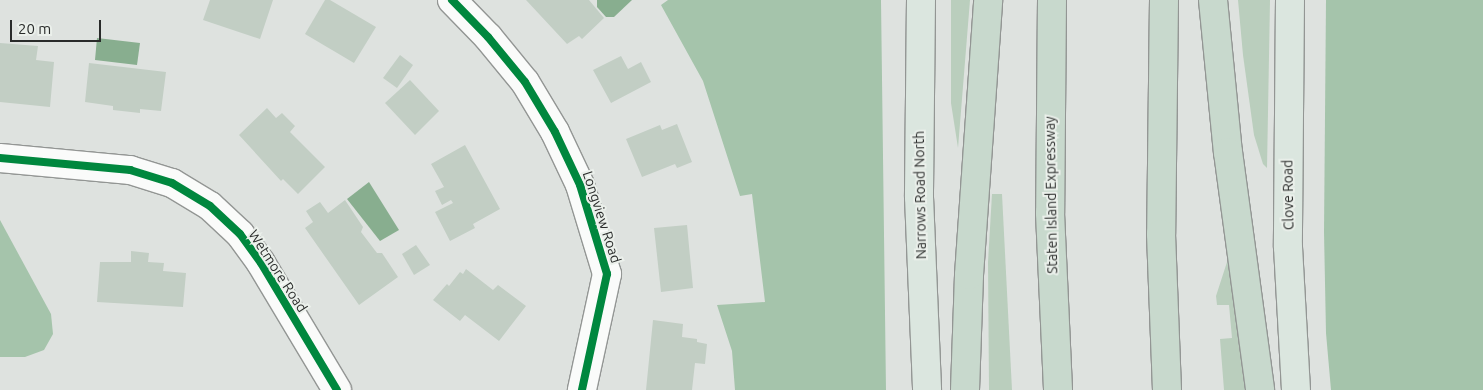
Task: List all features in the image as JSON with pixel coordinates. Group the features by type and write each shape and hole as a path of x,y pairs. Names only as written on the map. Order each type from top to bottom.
{"highway":[{"path":"965,390 969,275 988,0"},
{"name":"Staten Island Expressway","path":"1052,0 1050,214 1058,390"},
{"path":"1164,0 1161,225 1167,390"},
{"path":"1213,0 1222,105 1260,390"}],"main road":[{"name":"Narrows Road North","path":"921,0 919,206 927,390"},
{"name":"Clove Road","path":"1290,0 1287,200 1296,390"}],"street":[{"name":"Longview Road","path":"452,0 488,37 525,82 555,132 580,185 607,274 582,390"},
{"name":"Wetmore Road","path":"0,158 130,170 172,183 210,206 240,234 261,263 337,390"}],"shaded area":[{"path":"597,0 632,0 614,17 606,17 597,7"},
{"path":"668,0 881,0 886,390 735,390 732,351 717,305 765,302 752,194 740,196 703,81 661,5"},
{"path":"951,0 970,0 958,148 951,103"},
{"path":"1238,0 1270,0 1267,168 1263,164 1254,135 1243,55"},
{"path":"1326,0 1483,0 1483,390 1331,390 1326,333 1324,232"},
{"path":"97,38 140,43 137,65 95,60"},
{"path":"369,182 399,230 380,241 347,199"},
{"path":"992,194 1002,194 1012,390 989,390 988,262"},
{"path":"0,220 51,314 53,334 44,350 25,357 0,357"},
{"path":"1228,259 1248,390 1224,390 1220,339 1232,338 1229,305 1217,305 1216,296"}],"building":[{"path":"210,0 273,0 260,39 203,20"},
{"path":"325,0 330,0 376,27 354,63 305,34"},
{"path":"526,0 589,0 604,18 582,39 579,36 567,44"},
{"path":"0,43 38,46 36,60 54,62 50,107 0,102"},
{"path":"400,55 413,65 397,88 383,78"},
{"path":"621,56 628,69 641,62 651,82 611,103 593,70"},
{"path":"89,63 166,72 161,111 140,109 140,113 113,110 113,106 85,102"},
{"path":"410,80 439,111 415,135 385,103"},
{"path":"267,108 276,118 282,113 295,126 290,132 325,167 298,194 283,179 281,181 239,135"},
{"path":"677,124 692,162 677,168 675,164 642,177 626,139 660,125 662,130"},
{"path":"465,145 500,209 473,224 475,228 450,241 435,212 453,203 451,200 442,205 435,191 444,187 431,164"},
{"path":"345,200 363,227 361,232 377,253 382,253 398,277 359,305 305,228 313,222 306,211 320,202 328,213"},
{"path":"687,225 693,288 661,292 654,228"},
{"path":"416,245 430,265 414,275 402,254"},
{"path":"131,251 149,253 148,262 164,263 163,271 186,273 183,307 97,302 100,262 131,262"},
{"path":"466,269 493,290 498,285 526,306 499,341 465,315 460,321 433,300 447,284 449,286 460,272 463,274"},
{"path":"653,320 683,324 682,337 697,339 697,342 707,344 705,364 695,363 692,390 646,390"}],"cycle path":[{"path":"452,0 488,37 525,82 555,132 580,185 607,274 582,390"},
{"path":"0,158 130,170 172,183 210,206 240,234 261,263 337,390"}]}
